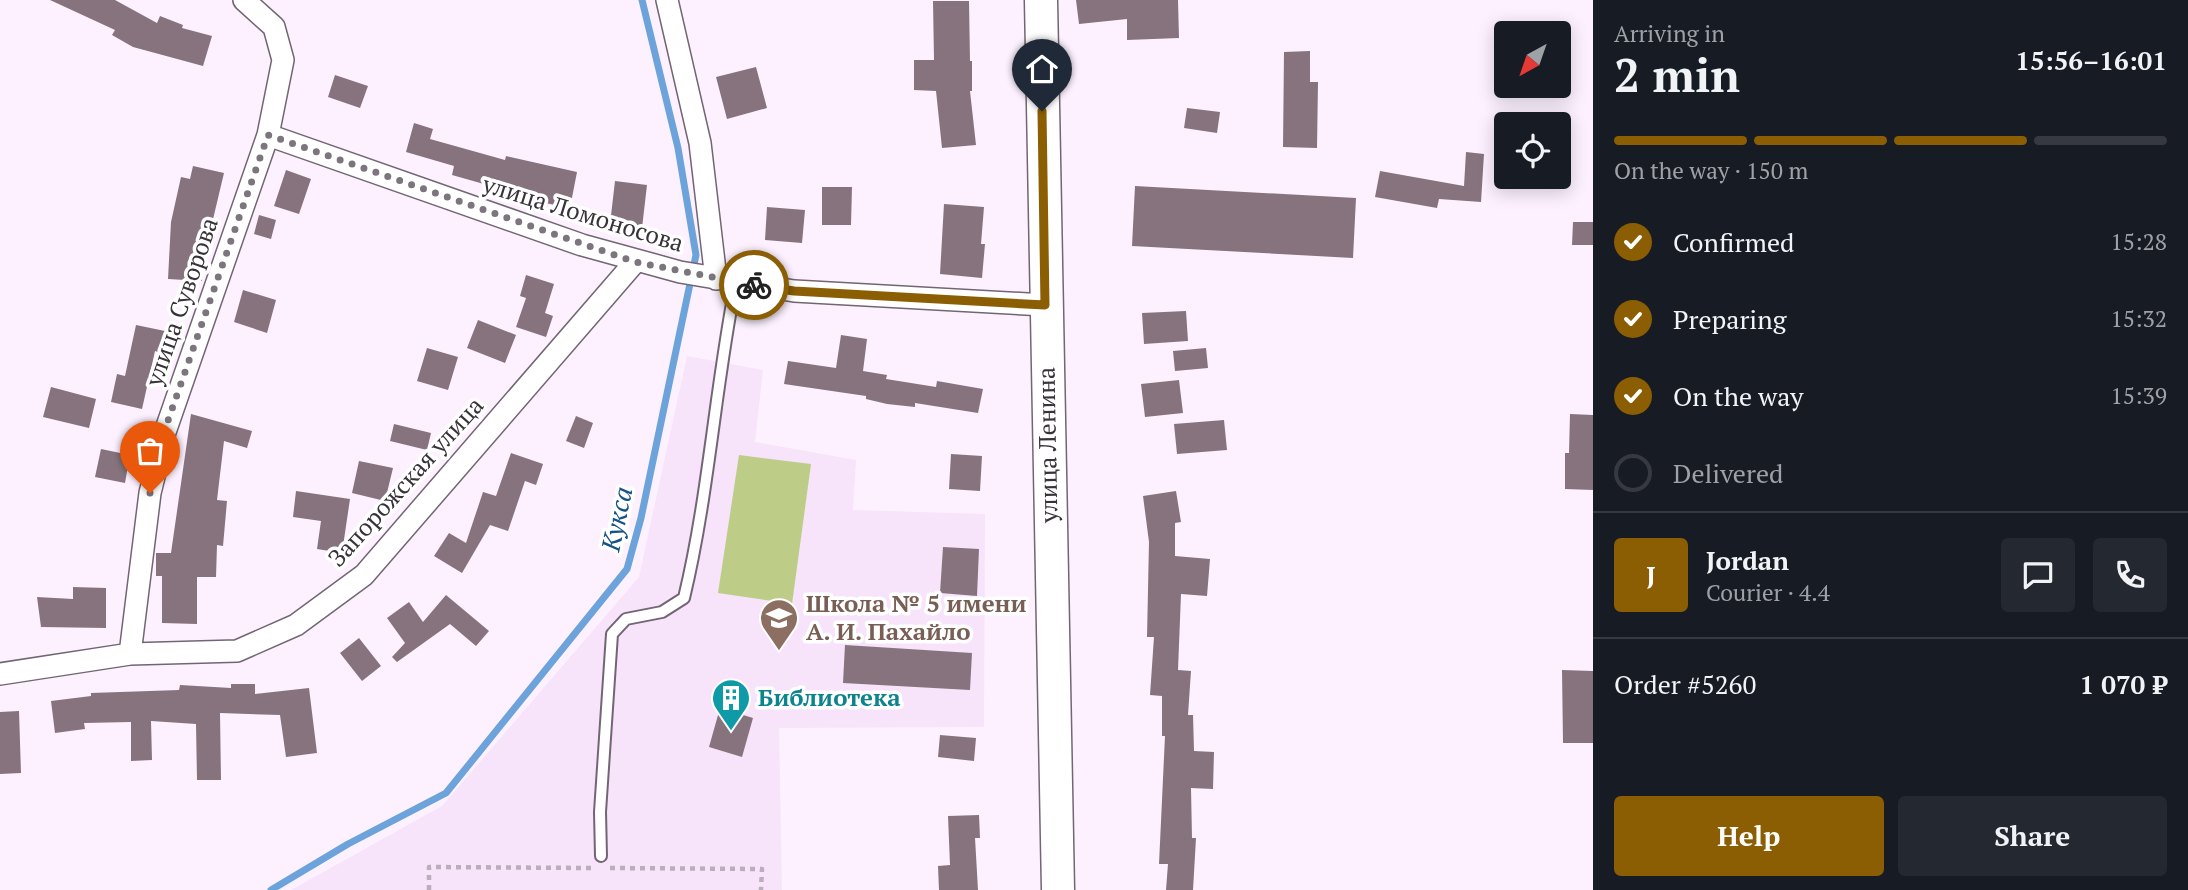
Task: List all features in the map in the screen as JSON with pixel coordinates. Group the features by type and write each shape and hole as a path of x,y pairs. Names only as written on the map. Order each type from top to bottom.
{"street":[{"path":"244,0 274,27 283,60 268,135"},
{"path":"667,0 700,144 718,279"},
{"name":"улица Ленина","path":"1041,0 1058,890"},
{"name":"улица Ломоносова","path":"268,135 635,262 680,272 794,291 1045,305"},
{"name":"улица Суворова","path":"130,654 150,493 164,432 268,135"},
{"name":"Запорожская улица","path":"0,674 130,654 237,651 296,625 364,576 635,262"}],"lane":[{"path":"601,856 600,812 612,634 626,620 662,612 684,598 705,475 720,362 718,279"}],"path":[{"path":"429,890 429,867 762,869 761,890"}],"shaded area":[{"name":"Школа № 5 имени А. И. Пахайло","path":"687,356 763,370 755,442 856,460 853,510 985,514 984,727 779,728 782,890 291,890 442,806 639,577"}],"green space":[{"path":"739,455 811,464 792,604 718,593"}],"building":[{"path":"50,0 115,0 157,23 160,16 183,25 182,28 212,36 203,66 133,47 112,35 115,30"},
{"path":"1076,0 1178,0 1179,38 1127,40 1127,19 1079,24"},
{"path":"933,1 969,1 972,61 970,91 976,145 942,148 936,91 914,90 914,60 934,60"},
{"path":"1310,51 1310,82 1318,82 1317,148 1283,147 1284,52"},
{"path":"756,67 767,108 727,119 716,77"},
{"path":"335,75 368,86 360,108 328,97"},
{"path":"1187,108 1220,112 1217,133 1184,128"},
{"path":"414,123 433,129 430,139 505,160 506,156 577,172 570,208 496,193 498,188 452,175 454,166 406,152"},
{"path":"1466,152 1484,154 1481,202 1439,199 1437,208 1375,197 1380,171 1464,186"},
{"path":"193,166 224,173 209,236 204,235 202,281 168,279 171,222 181,177 190,179"},
{"path":"286,170 311,179 299,214 274,206"},
{"path":"615,181 647,185 642,228 610,224"},
{"path":"1135,186 1356,198 1353,258 1132,246"},
{"path":"822,187 852,187 851,225 822,225"},
{"path":"944,204 984,207 982,278 940,274"},
{"path":"767,207 805,210 802,243 765,240"},
{"path":"259,215 276,220 271,239 254,234"},
{"path":"1573,222 1593,222 1593,245 1572,245"},
{"path":"526,275 554,284 545,313 553,316 546,337 516,327 526,298 520,296"},
{"path":"243,290 276,300 267,333 234,322"},
{"path":"1186,311 1188,341 1144,344 1142,313"},
{"path":"478,320 516,335 505,363 467,348"},
{"path":"136,325 165,331 161,353 155,351 142,409 111,402 117,374 125,376"},
{"path":"841,335 867,339 863,371 887,375 886,379 936,387 937,381 983,389 978,413 915,403 915,407 887,404 866,399 866,396 784,384 788,361 836,368"},
{"path":"427,348 458,357 448,390 417,381"},
{"path":"1206,348 1208,368 1175,371 1173,351"},
{"path":"1179,380 1183,413 1145,417 1141,384"},
{"path":"51,387 96,399 89,428 43,417"},
{"path":"191,414 252,431 247,448 224,441 217,500 227,501 223,546 217,545 216,577 197,577 197,624 162,623 162,576 156,576 156,553 171,553"},
{"path":"1570,414 1593,415 1593,490 1565,489 1565,453 1569,453"},
{"path":"576,416 593,423 584,448 566,441"},
{"path":"1224,420 1227,450 1177,454 1174,424"},
{"path":"394,424 431,433 427,450 390,441"},
{"path":"101,449 130,455 125,483 95,477"},
{"path":"511,453 543,464 536,485 525,481 508,531 490,525 462,573 434,556 449,533 466,543 483,492 496,496"},
{"path":"951,454 982,456 980,491 949,489"},
{"path":"359,461 393,468 385,501 352,493"},
{"path":"296,491 350,499 342,553 317,549 321,521 293,517"},
{"path":"1176,491 1181,522 1175,523 1175,556 1210,559 1207,596 1181,594 1178,670 1191,671 1188,715 1193,715 1194,751 1214,752 1213,789 1191,788 1192,838 1196,838 1193,890 1166,890 1168,864 1159,864 1165,736 1162,736 1162,696 1150,695 1154,637 1147,637 1149,542 1143,496"},
{"path":"943,547 979,549 977,596 940,593"},
{"path":"73,587 106,588 106,628 41,627 37,597 73,599"},
{"path":"446,595 489,631 476,646 450,624 397,662 392,657 405,643 387,618 409,602 423,622"},
{"path":"359,638 381,666 362,681 340,653"},
{"path":"845,645 972,653 970,690 843,683"},
{"path":"1562,670 1593,671 1593,743 1563,743"},
{"path":"231,684 255,684 255,694 309,688 317,753 286,757 280,715 220,713 221,780 197,780 196,724 151,721 152,760 131,761 131,722 84,723 85,729 55,733 51,701 91,696 91,693 179,690 180,685 231,688"},
{"name":"Библиотека","path":"720,708 753,718 742,757 709,747"},
{"path":"19,711 21,773 0,774 0,712"},
{"path":"940,735 976,738 974,761 938,757"},
{"path":"979,815 980,838 975,838 978,890 939,890 938,866 950,865 948,816"}],"waterway":[{"name":"Кукса","path":"271,890 348,844 446,793 627,569 641,518 696,255 678,148 642,0"}],"way so far":[{"path":"150,493 164,432 268,135 635,262 754,285"}],"place":[{"name":"Школа № 5 имени А. И. Пахайло","path":"779,652"},
{"name":"Библиотека","path":"731,732"}],"route":[{"path":"754,285 794,291 1045,305 1042,111"}]}
